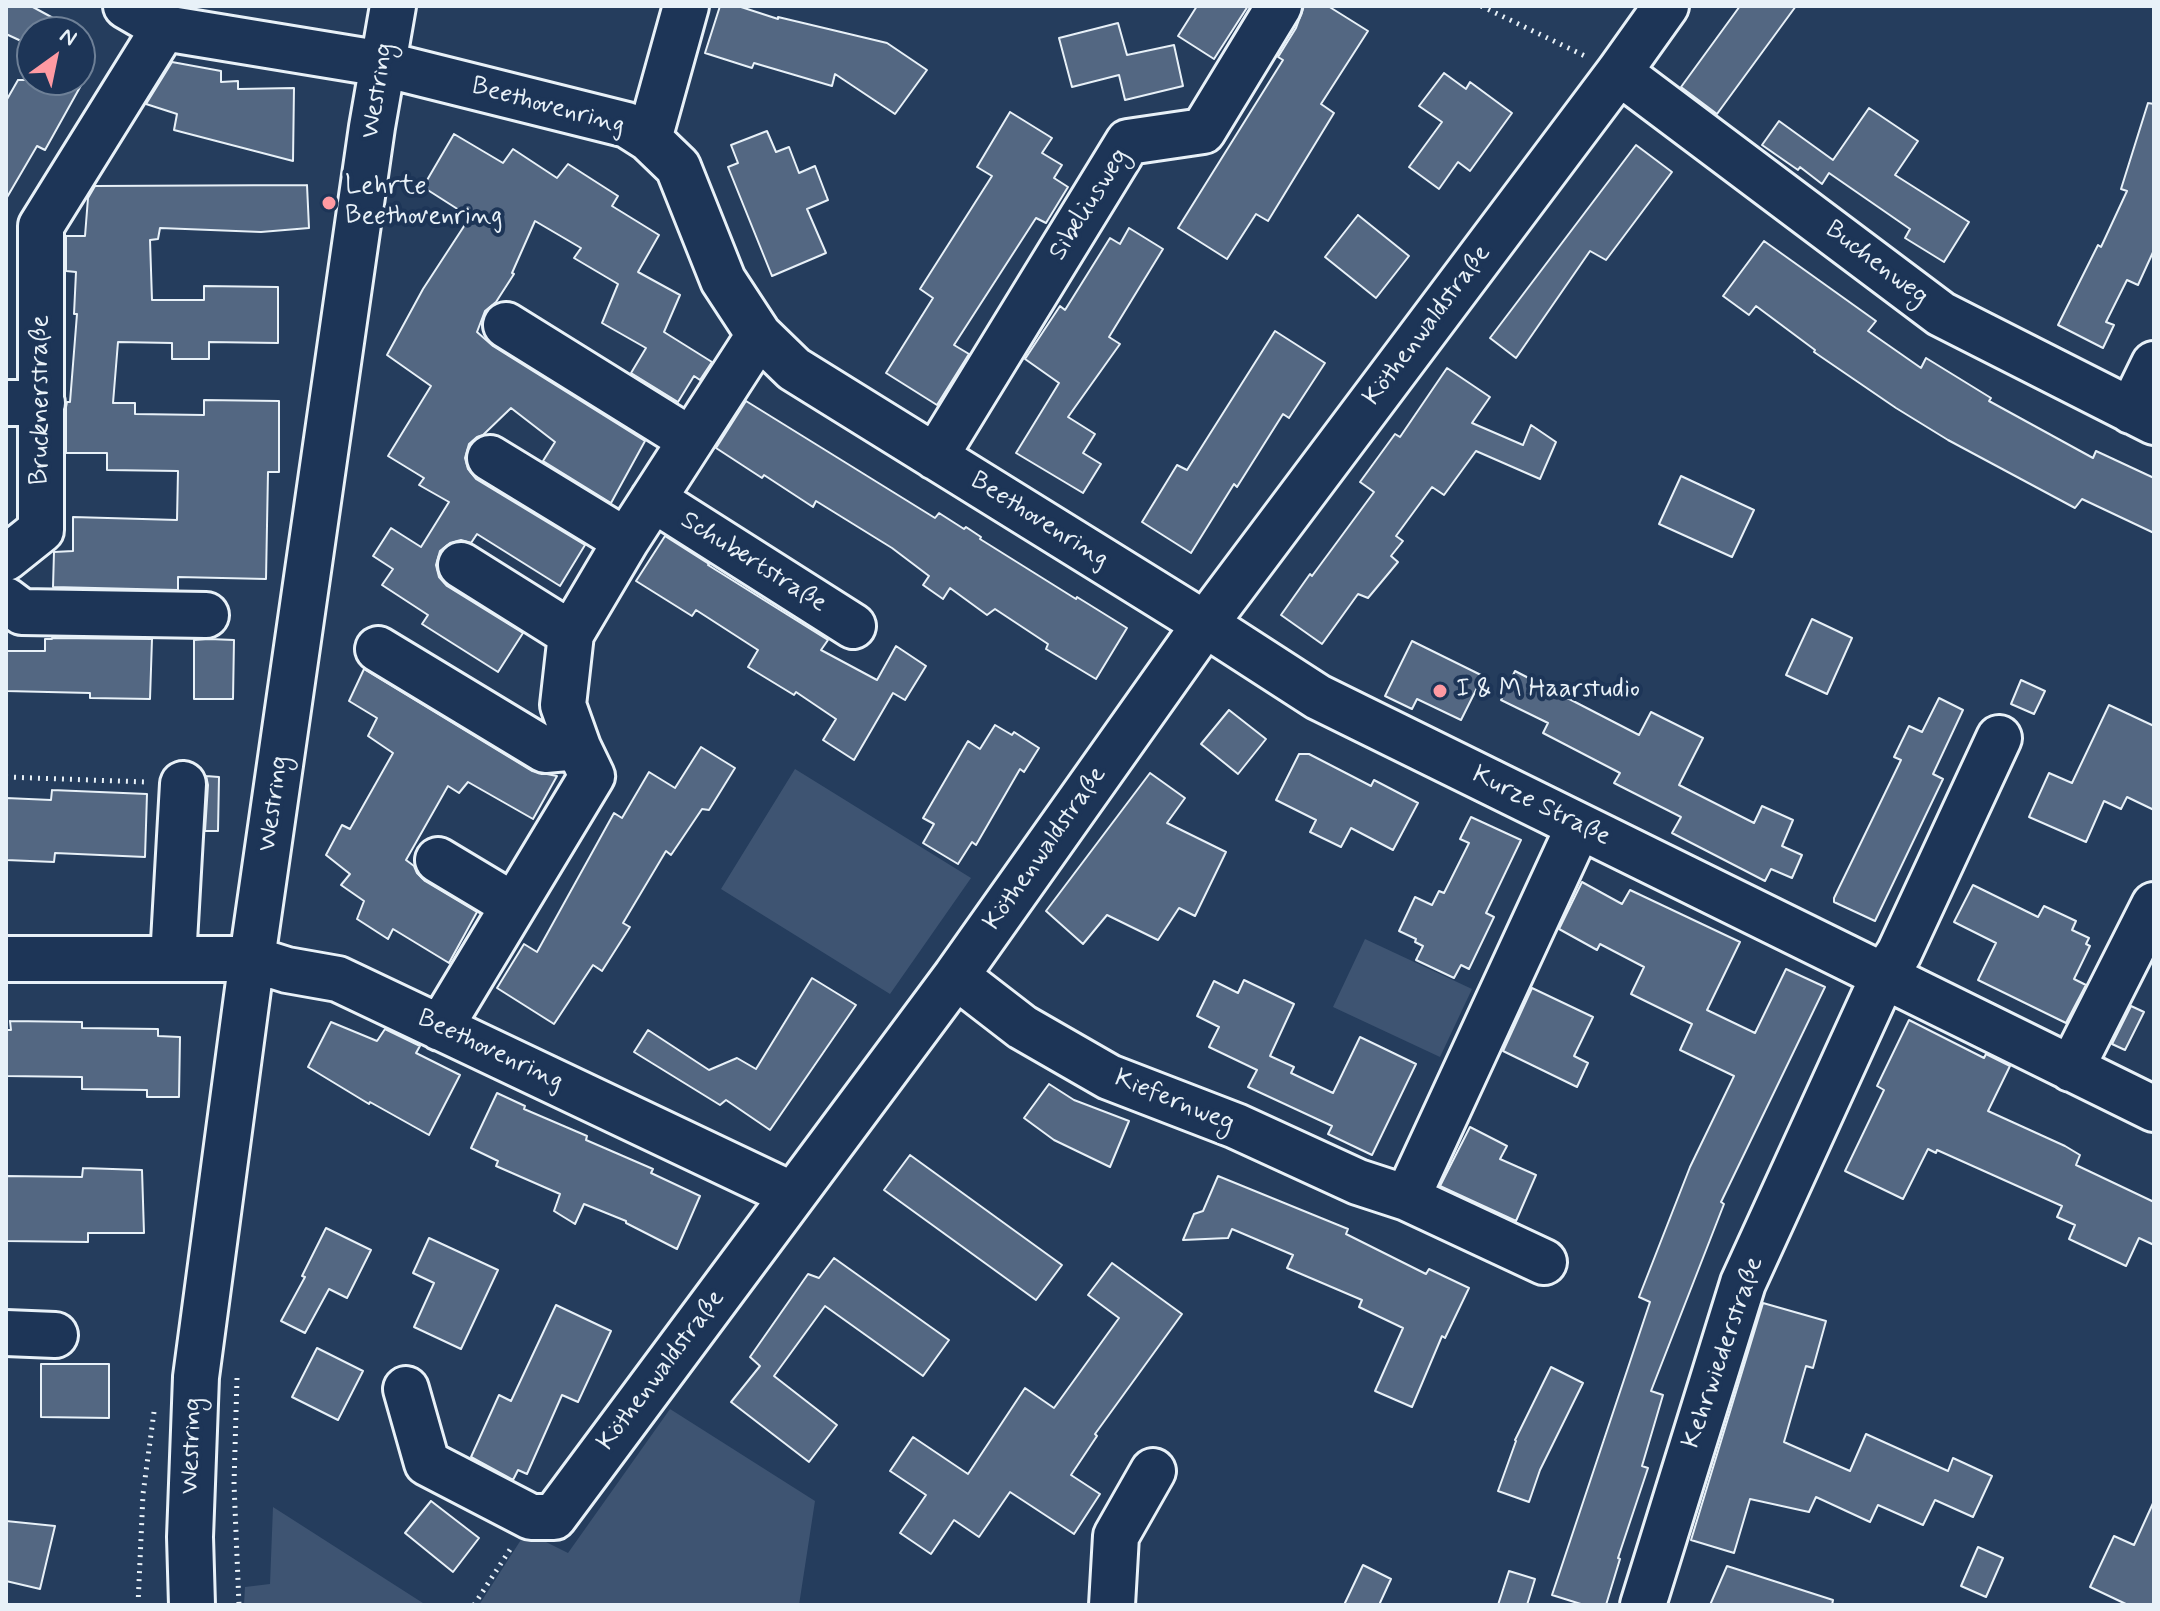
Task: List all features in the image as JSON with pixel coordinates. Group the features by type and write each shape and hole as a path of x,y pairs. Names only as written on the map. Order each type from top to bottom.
{"street":[{"name":"Beethovenring","path":"126,6 164,28 383,64 627,125 649,139 678,167 723,280 759,335 794,369 1205,624"},
{"name":"Westring","path":"192,1605 190,1537 196,1377 252,959 393,6"},
{"path":"649,139 686,6"},
{"name":"Sibeliusweg","path":"935,457 1128,142 1203,131 1279,6"},
{"name":"Köthenwaldstraße","path":"531,1517 554,1517 956,976 1205,624 1666,6"},
{"name":"Brucknerstraße","path":"6,558 41,530 24,403 23,225 164,28"},
{"name":"Buchenweg","path":"1619,72 1941,314 2142,417"},
{"path":"506,325 691,440"},
{"name":"Schubertstraße","path":"440,1028 592,776 563,705 571,634 626,541 759,335"},
{"path":"2142,417 2154,364"},
{"path":"490,458 626,541"},
{"name":"Schubertstraße","path":"653,499 853,626"},
{"path":"461,565 571,634"},
{"path":"6,600 22,612 206,615"},
{"name":"Kurze Straße","path":"1205,624 1318,697 2154,1109"},
{"path":"378,649 545,750 578,747"},
{"path":"1883,977 1899,953 1999,738"},
{"path":"173,959 183,784"},
{"path":"1407,1198 1579,826"},
{"path":"438,860 513,905"},
{"path":"2071,1069 2154,905"},
{"name":"Beethovenring","path":"6,959 252,959 287,970 338,979 793,1195"},
{"name":"Kiefernweg","path":"956,976 1022,1027 1109,1077 1236,1126 1358,1182 1407,1198 1544,1262"},
{"name":"Kehrwiederstraße","path":"1643,1605 1743,1283 1883,977"},
{"path":"6,1333 55,1335"},
{"path":"406,1389 427,1463 531,1517"},
{"path":"1112,1605 1116,1536 1153,1471"}],"path":[{"path":"1481,6 1619,72"},
{"path":"6,777 183,784"},
{"path":"474,1605 531,1517"}],"shaded area":[{"path":"795,769 971,878 890,994 721,889"},
{"path":"1365,939 1472,989 1440,1057 1333,1007"},
{"path":"670,1409 815,1501 799,1605 479,1605 526,1532 568,1553"},
{"path":"273,1507 426,1605 244,1605 245,1587 270,1584"}],"building":[{"path":"6,6 31,6 49,16 16,16 16,39 6,34"},
{"path":"720,6 738,6 778,19 887,43 927,70 895,114 835,74 832,86 754,63 752,68 705,53"},
{"path":"1197,6 1248,6 1214,59 1178,36"},
{"path":"1304,6 1328,6 1368,31 1321,104 1334,113 1268,221 1256,214 1227,259 1178,228 1283,60 1278,57 1296,28"},
{"path":"1740,6 1796,6 1717,114 1681,87"},
{"path":"1118,23 1127,55 1174,45 1183,86 1125,100 1119,75 1072,87 1059,38"},
{"path":"172,62 221,71 221,82 238,81 238,89 294,88 293,161 174,130 177,114 146,104"},
{"path":"1444,73 1466,89 1470,82 1512,113 1470,171 1458,162 1439,189 1409,167 1442,122 1419,106"},
{"path":"16,84 16,96 75,96 45,150 37,146 6,199 6,101"},
{"path":"2148,103 2154,104 2154,250 2138,285 2127,280 2106,322 2114,325 2103,348 2058,325 2098,245 2101,247 2127,191 2121,189"},
{"path":"1869,108 1918,141 1895,175 1969,222 1944,262 1905,238 1910,229 1829,173 1822,184 1762,145 1779,121 1833,160"},
{"path":"1010,112 1052,138 1042,153 1062,165 1054,178 1068,187 1046,223 1036,218 954,345 969,354 937,405 886,373 933,298 920,289 992,176 977,167"},
{"path":"767,131 776,152 789,147 799,173 815,166 828,200 807,209 826,253 772,276 728,167 738,163 731,145"},
{"path":"454,134 503,163 513,149 557,178 568,164 618,196 612,206 659,235 638,272 680,295 664,332 712,362 700,380 694,376 678,402 631,373 646,348 602,323 618,284 574,258 581,248 535,221 514,274 496,302 485,311 477,332 493,346 645,441 611,503 543,461 555,442 511,408 469,444 465,458 468,469 476,479 585,545 560,586 477,534 471,543 461,540 450,543 440,551 436,565 439,577 447,586 523,633 498,672 422,624 428,615 382,585 393,569 373,556 391,528 421,547 449,502 419,485 424,478 388,456 431,386 387,355 423,289 470,217 423,187"},
{"path":"1636,145 1672,172 1606,260 1590,251 1516,358 1490,338"},
{"path":"307,185 309,228 261,232 160,228 158,239 150,240 152,300 204,300 204,286 278,287 278,343 209,342 209,359 172,359 172,343 118,342 113,403 135,403 135,414 204,415 204,400 279,401 279,472 268,472 266,579 178,577 178,590 53,587 54,552 73,551 73,517 177,520 178,471 107,470 107,453 66,453 66,407 70,402 77,314 74,314 76,272 66,271 66,236 85,236 88,198 95,186"},
{"path":"1358,215 1409,256 1376,298 1325,257"},
{"path":"1129,228 1163,249 1109,337 1120,344 1068,417 1095,434 1083,453 1101,464 1083,493 1016,453 1059,383 1025,359 1060,306 1065,310 1110,238 1120,244"},
{"path":"1764,241 1876,321 1868,331 1921,368 1926,358 1991,398 1989,401 2093,458 2096,451 2154,478 2154,533 2082,499 2075,508 1948,440 1814,352 1756,306 1749,315 1723,296"},
{"path":"1275,331 1325,363 1289,418 1283,414 1191,553 1142,522 1177,465 1187,470"},
{"path":"1447,368 1490,397 1472,423 1523,445 1531,425 1556,442 1540,479 1476,451 1444,495 1432,487 1396,536 1403,541 1391,556 1398,562 1368,598 1358,594 1322,644 1281,615 1374,492 1360,482 1395,434 1400,437"},
{"path":"746,401 935,518 939,513 964,529 966,527 980,539 1127,628 1096,679 1046,649 1048,644 995,609 987,615 950,588 943,599 923,585 929,576 892,548 816,501 813,507 716,448"},
{"path":"1681,476 1754,510 1732,557 1659,524"},
{"path":"665,536 828,640 821,650 877,680 896,646 926,666 905,700 893,693 854,760 823,740 836,719 796,692 794,695 748,667 758,650 696,610 692,616 636,581"},
{"path":"1812,619 1852,638 1827,694 1786,675"},
{"path":"45,639 152,639 150,699 90,698 90,693 6,691 6,651 45,651"},
{"path":"194,640 234,640 233,699 194,699"},
{"path":"1412,641 1483,676 1461,720 1417,699 1412,709 1385,696"},
{"path":"364,669 532,771 557,776 533,819 468,782 459,793 448,786 406,860 425,881 477,912 449,963 393,929 388,939 357,919 364,901 341,885 350,874 326,855 342,825 350,829 393,753 368,736 377,718 349,701"},
{"path":"1515,671 1639,735 1651,712 1703,738 1679,785 1754,823 1762,806 1793,820 1782,846 1802,855 1792,878 1771,869 1765,881 1672,833 1681,817 1614,783 1620,773 1543,733 1548,723 1501,700"},
{"path":"2021,680 2045,691 2034,714 2011,704"},
{"path":"1939,698 1963,710 1933,774 1943,779 1875,921 1834,902 1834,898 1901,760 1894,757 1909,726 1922,732"},
{"path":"2109,705 2154,726 2154,810 2127,797 2121,809 2104,801 2086,842 2029,817 2049,773 2072,783"},
{"path":"1229,710 1266,739 1238,774 1201,744"},
{"path":"995,725 1012,735 1014,732 1039,748 1024,772 1020,769 976,845 972,842 958,864 923,843 934,824 923,818 968,741 980,749"},
{"path":"701,747 735,768 709,810 702,809 671,855 666,851 623,923 630,927 602,971 593,965 554,1024 497,988 524,944 537,952 614,813 622,818 649,772 675,788"},
{"path":"1299,754 1309,754 1371,786 1374,780 1418,803 1393,850 1351,828 1341,847 1310,832 1316,820 1276,800"},
{"path":"1150,773 1185,798 1167,823 1226,852 1195,916 1179,908 1158,940 1107,915 1083,944 1046,911"},
{"path":"206,776 219,777 218,831 205,831"},
{"path":"52,790 147,794 145,857 55,853 54,862 6,860 6,798 51,800"},
{"path":"1471,817 1521,840 1486,913 1494,917 1469,969 1461,965 1454,978 1416,960 1423,946 1399,931 1415,897 1432,905 1439,891 1444,893 1469,843 1460,839"},
{"path":"1582,882 1622,904 1630,890 1740,942 1707,1010 1755,1033 1786,969 1825,987 1721,1202 1724,1204 1651,1391 1663,1395 1642,1466 1648,1468 1606,1605 1584,1605 1552,1595 1650,1302 1639,1297 1690,1167 1734,1076 1680,1050 1692,1024 1631,994 1644,967 1600,944 1597,950 1559,929"},
{"path":"1973,885 2038,917 2044,906 2076,921 2072,930 2089,938 2086,944 2090,946 2074,979 2086,985 2066,1023 1978,980 1996,943 1954,922"},
{"path":"812,978 856,1005 770,1130 726,1100 720,1105 634,1052 648,1030 709,1070 737,1058 756,1069"},
{"path":"1244,980 1294,1004 1270,1056 1294,1067 1291,1073 1333,1093 1360,1037 1416,1064 1372,1155 1328,1134 1332,1126 1248,1087 1257,1070 1209,1047 1219,1027 1197,1016 1214,981 1238,993"},
{"path":"1532,988 1593,1017 1574,1056 1588,1063 1577,1087 1503,1051"},
{"path":"2131,1006 2144,1012 2125,1050 2112,1044"},
{"path":"1909,1020 1984,1058 1986,1054 2010,1066 1988,1111 2065,1146 2080,1155 2076,1165 2154,1202 2154,1245 2139,1238 2126,1266 2069,1239 2075,1225 2057,1217 2062,1206 1937,1150 1936,1153 1928,1149 1903,1199 1845,1171 1884,1090 1877,1086"},
{"path":"10,1021 82,1022 82,1028 158,1029 158,1036 180,1037 179,1097 147,1097 147,1090 82,1089 82,1077 6,1076 6,1030 11,1030"},
{"path":"331,1022 377,1041 385,1029 420,1046 416,1053 460,1075 429,1135 308,1067"},
{"path":"1049,1084 1074,1100 1129,1121 1110,1167 1054,1140 1024,1118"},
{"path":"497,1093 525,1106 524,1109 587,1136 586,1140 653,1169 651,1173 700,1196 677,1249 626,1221 584,1204 575,1224 554,1211 560,1194 496,1166 498,1161 471,1148"},
{"path":"1470,1127 1507,1146 1500,1159 1536,1175 1516,1221 1440,1186"},
{"path":"910,1155 1062,1265 1036,1300 884,1190"},
{"path":"83,1168 142,1170 144,1233 88,1233 88,1242 6,1241 6,1176 82,1177"},
{"path":"1218,1176 1348,1229 1346,1234 1426,1274 1429,1269 1469,1288 1445,1338 1442,1336 1412,1407 1375,1391 1403,1328 1359,1307 1362,1300 1287,1268 1293,1255 1232,1229 1228,1238 1183,1240 1194,1214 1203,1211"},
{"path":"326,1228 371,1250 347,1298 329,1289 305,1333 281,1321 305,1277 302,1276"},
{"path":"429,1238 498,1270 461,1349 414,1327 434,1283 413,1273"},
{"path":"834,1258 949,1340 923,1376 825,1306 774,1376 837,1425 809,1462 731,1402 760,1366 750,1357 808,1274 819,1278"},
{"path":"1112,1263 1182,1314 1095,1434 1097,1436 1071,1475 1100,1494 1074,1534 1010,1492 979,1537 954,1520 931,1554 900,1533 926,1495 890,1471 913,1437 968,1474 1025,1388 1054,1408 1119,1318 1088,1295"},
{"path":"1763,1303 1826,1321 1813,1368 1806,1366 1784,1442 1850,1471 1866,1434 1948,1471 1953,1458 1992,1476 1973,1517 1935,1500 1923,1525 1878,1505 1870,1522 1816,1497 1809,1512 1750,1499 1734,1553 1691,1540"},
{"path":"556,1305 611,1331 578,1402 562,1395 527,1474 518,1470 513,1480 471,1457 499,1395 511,1401"},
{"path":"317,1348 363,1371 338,1420 292,1397"},
{"path":"41,1364 109,1364 109,1418 41,1417"},
{"path":"1551,1367 1583,1383 1540,1470 1529,1502 1498,1491 1515,1440"},
{"path":"431,1501 479,1538 453,1572 405,1533"},
{"path":"2154,1501 2154,1605 2128,1605 2090,1587 2114,1536 2134,1545"},
{"path":"6,1521 55,1526 40,1589 6,1581"},
{"path":"1978,1547 2003,1558 1986,1597 1961,1586"},
{"path":"1363,1565 1391,1579 1379,1605 1344,1605"},
{"path":"1727,1566 1833,1600 1832,1605 1710,1605"},
{"path":"1509,1571 1535,1579 1527,1605 1498,1605"}],"place":[{"name":"Lehrte Beethovenring","path":"329,203"},
{"name":"I & M Haarstudio","path":"1440,691"}]}
